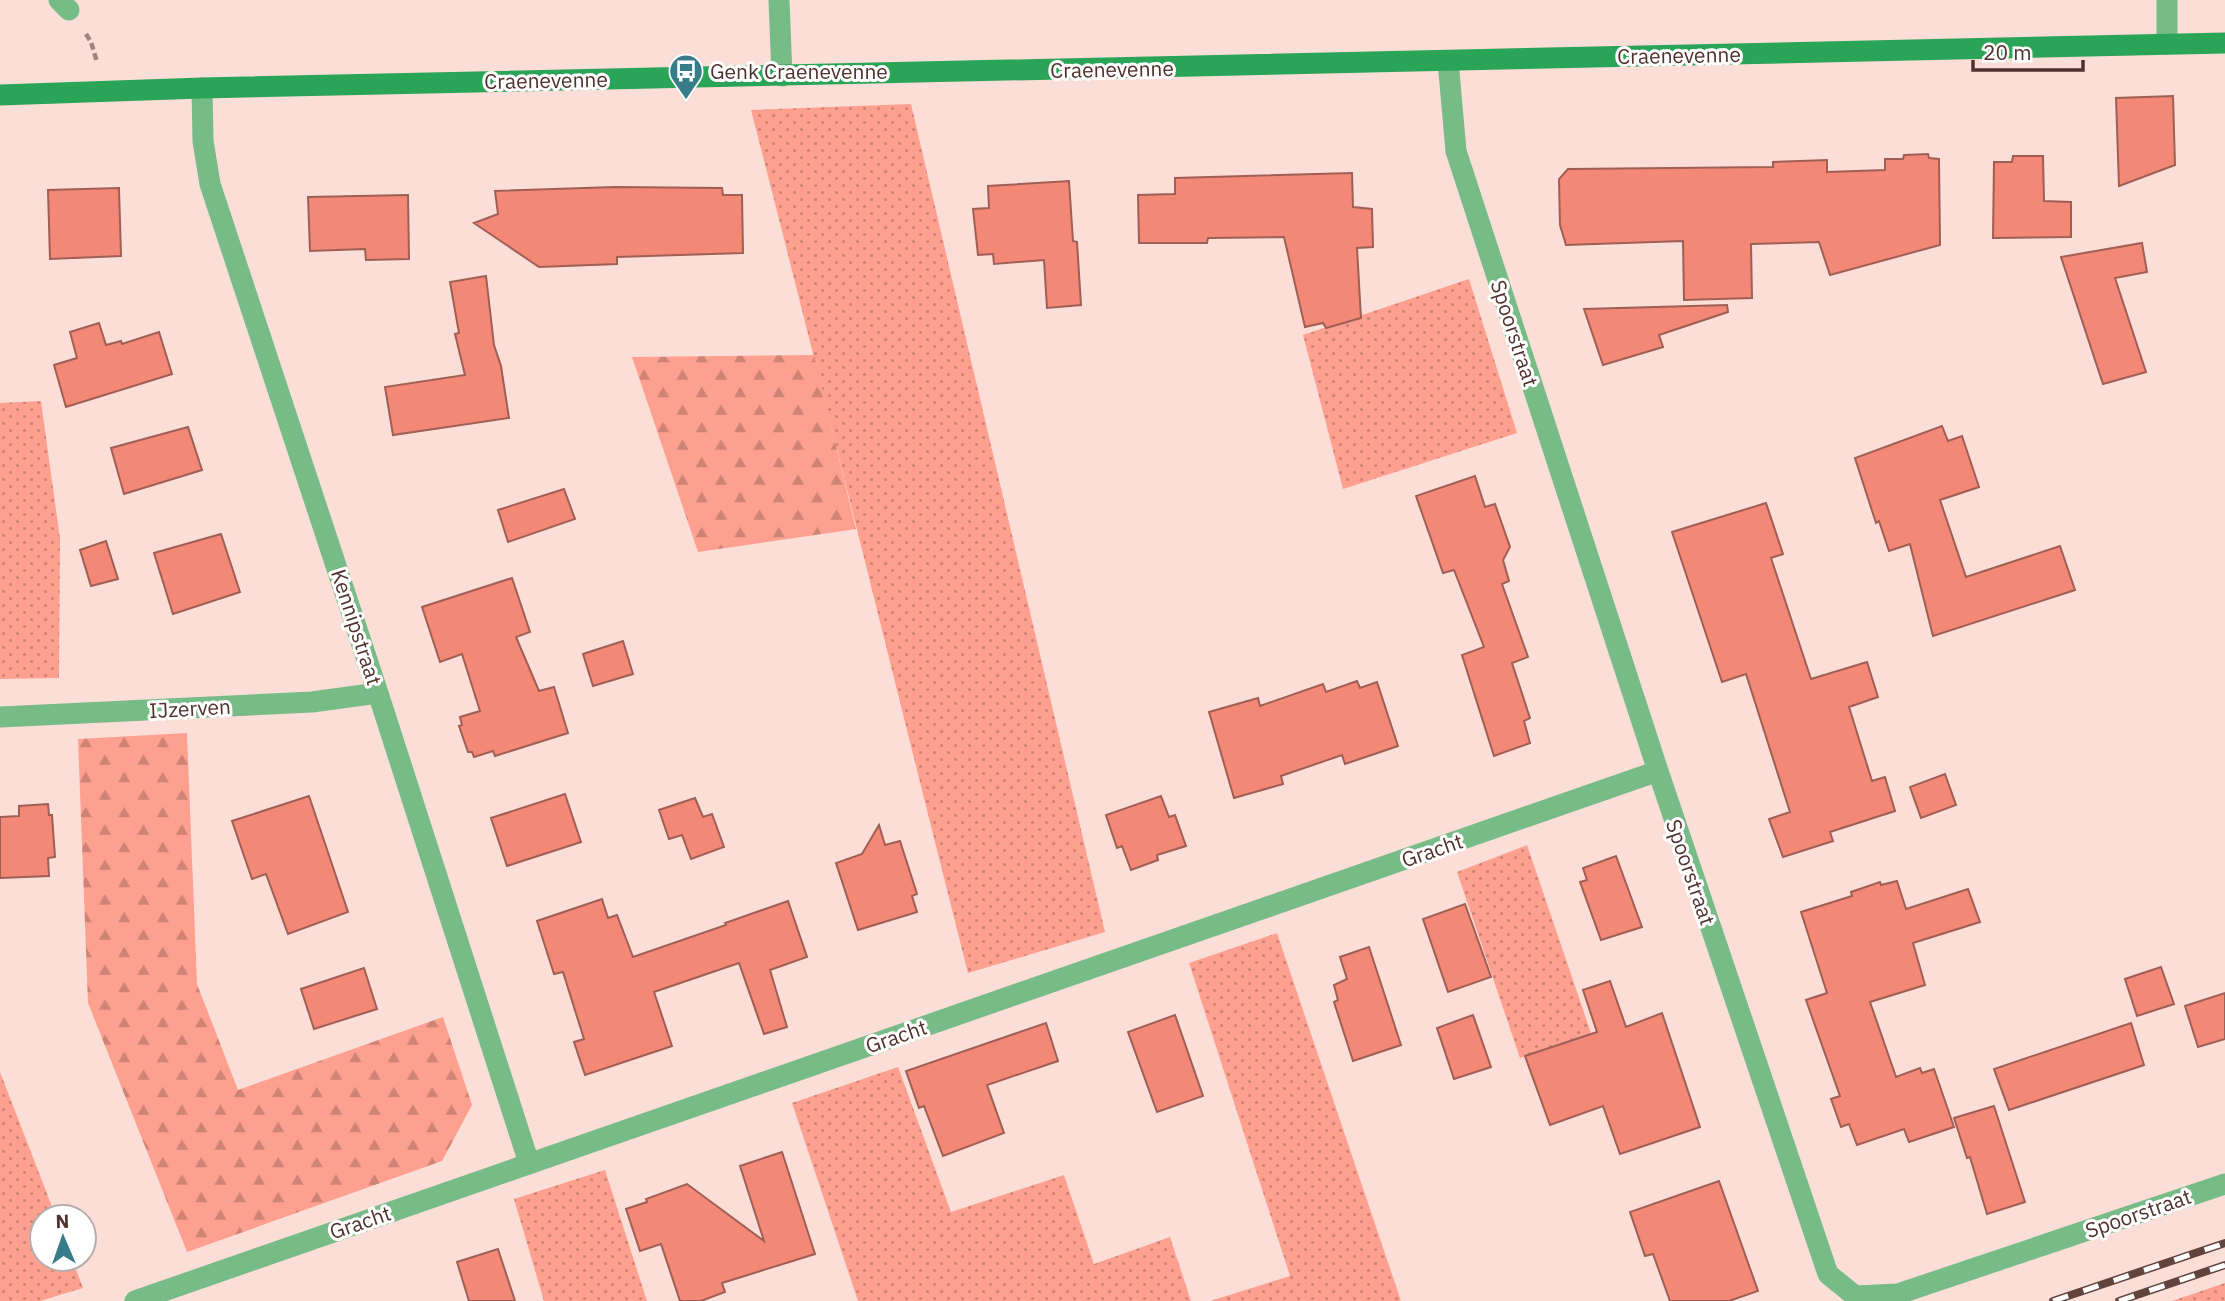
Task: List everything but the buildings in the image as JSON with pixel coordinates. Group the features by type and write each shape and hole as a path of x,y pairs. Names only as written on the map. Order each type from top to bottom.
{"street":[{"path":"779,0 782,76"},
{"path":"2166,0 2167,44"},
{"name":"Craenevenne","path":"0,95 202,88 2225,43"},
{"name":"Spoorstraat","path":"1448,61 1456,150 1658,771 1828,1274 1855,1296 1898,1294 2225,1184"},
{"name":"Kennipstraat","path":"202,88 203,141 210,184 379,692 529,1163"},
{"name":"IJzerven","path":"0,717 312,702 379,692"},
{"name":"Gracht","path":"135,1301 1658,771"}],"path":[{"path":"64,5 91,42 107,93"}],"green space":[{"path":"911,104 1105,932 968,973 751,110"},
{"path":"1469,279 1517,433 1343,489 1303,335"},
{"path":"814,355 856,529 698,552 632,357"},
{"path":"41,401 60,539 59,678 0,679 0,403"},
{"path":"187,733 197,984 238,1090 443,1017 472,1105 442,1161 187,1252 88,1003 78,739"},
{"path":"1527,845 1591,1033 1520,1058 1457,872"},
{"path":"1277,933 1401,1301 1210,1301 1290,1276 1189,963"},
{"path":"898,1067 951,1212 1064,1175 1094,1264 1170,1237 1191,1301 858,1301 792,1103"},
{"path":"0,1072 51,1203 28,1203 28,1273 77,1273 83,1288 40,1301 0,1301"},
{"path":"605,1170 647,1301 544,1301 514,1199"},
{"path":"2225,1283 2225,1301 2172,1301"}],"railway":[{"path":"2053,1301 2225,1243"},
{"path":"2119,1301 2225,1265"}],"place":[{"name":"Genk Craenevenne","path":"686,101"}]}
